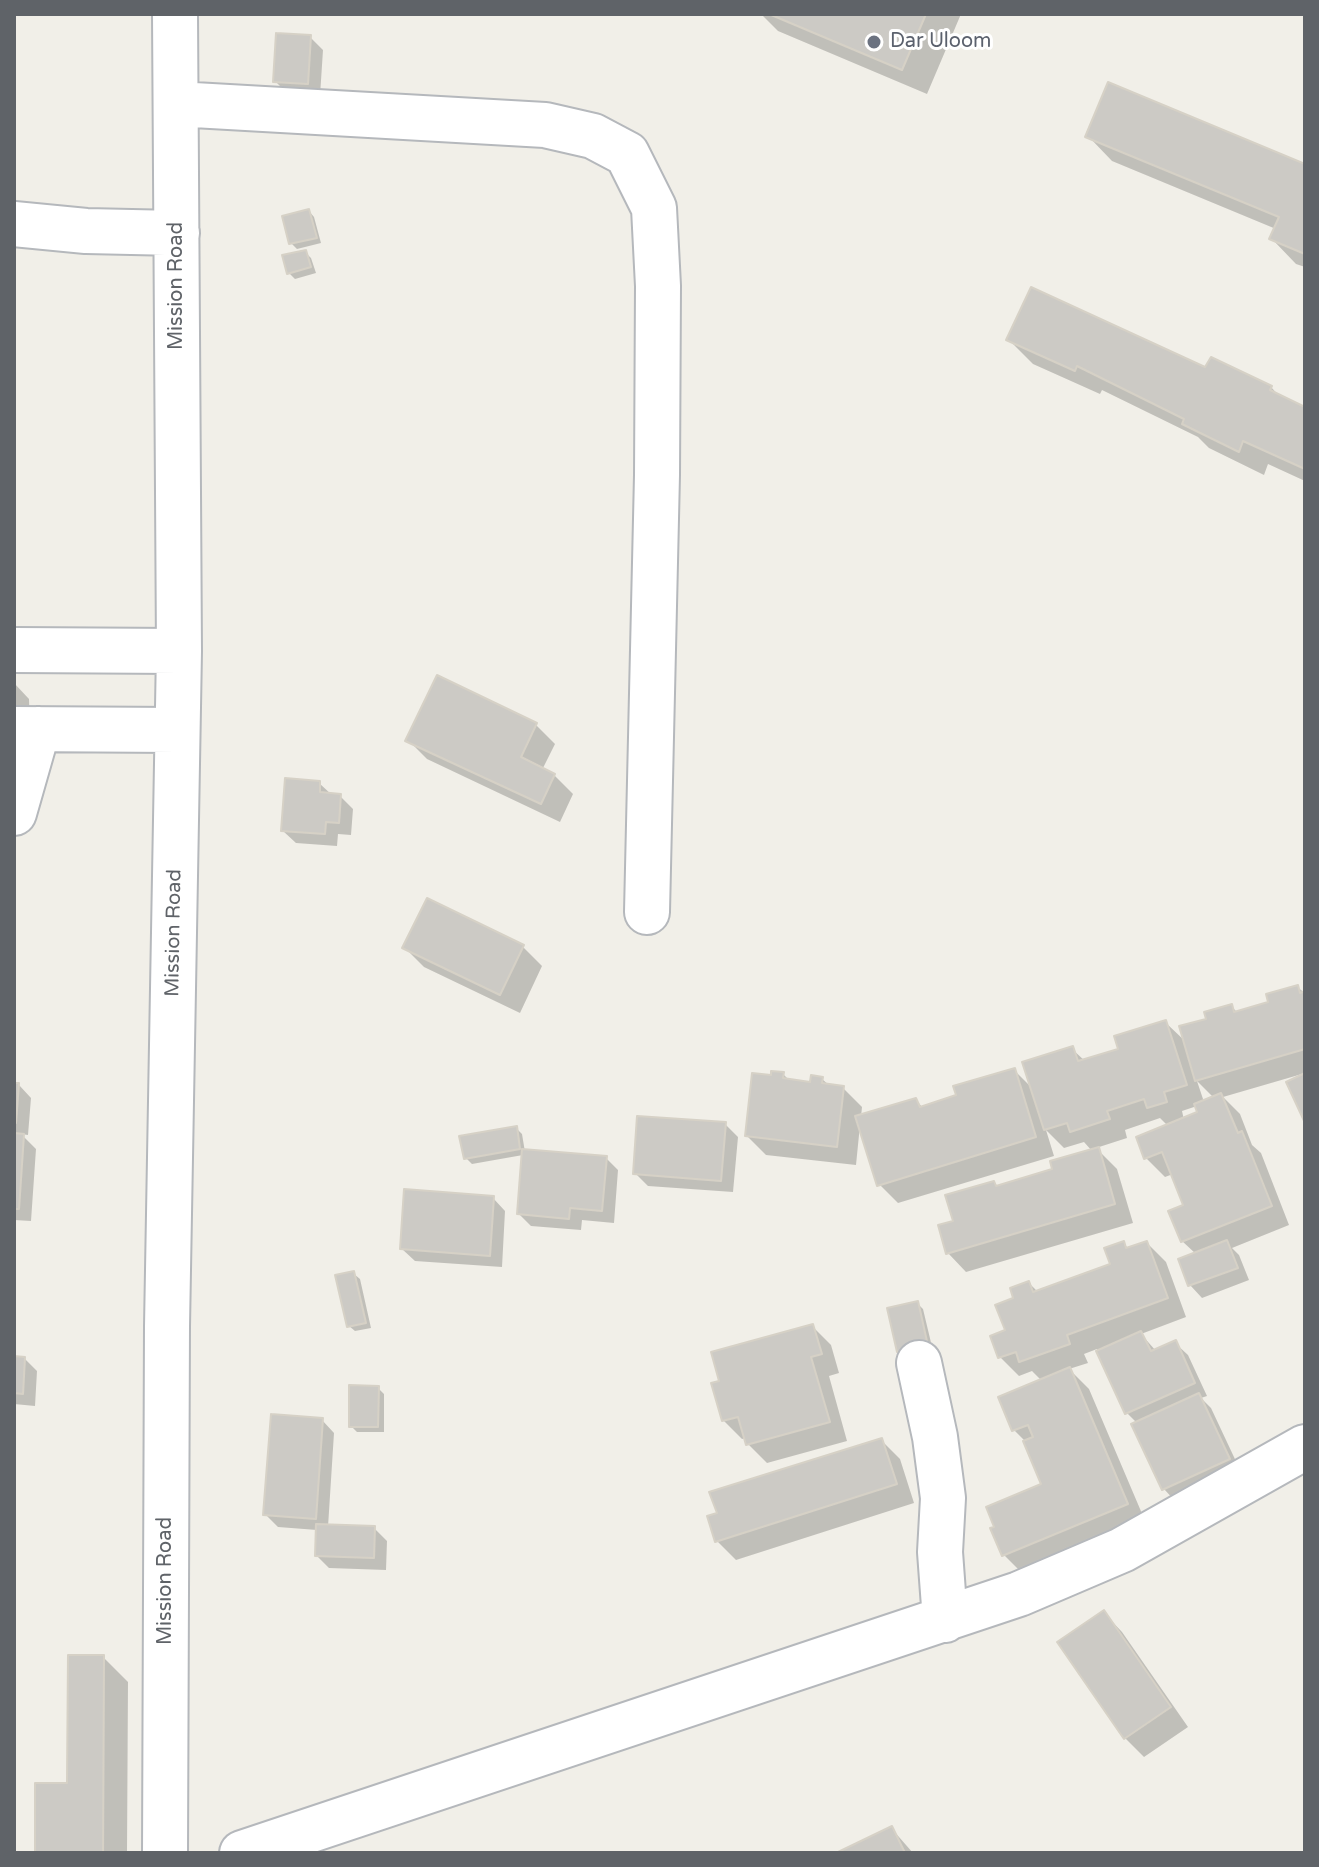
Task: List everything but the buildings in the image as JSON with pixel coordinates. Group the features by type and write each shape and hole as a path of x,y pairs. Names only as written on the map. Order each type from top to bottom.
{"street":[{"name":"Mission Road","path":"165,1853 167,1326 179,651 175,14"},
{"path":"176,104 545,125 593,136 627,154 654,208 658,286 647,912"},
{"path":"14,224 86,231 177,233"},
{"path":"14,650 179,651"},
{"path":"14,813 26,729 177,730"},
{"path":"919,1363 935,1437 943,1498 940,1552 945,1620"},
{"path":"242,1853 1019,1594 1122,1550 1305,1447"}],"place":[{"name":"Dar Uloom","path":"874,42"}]}
